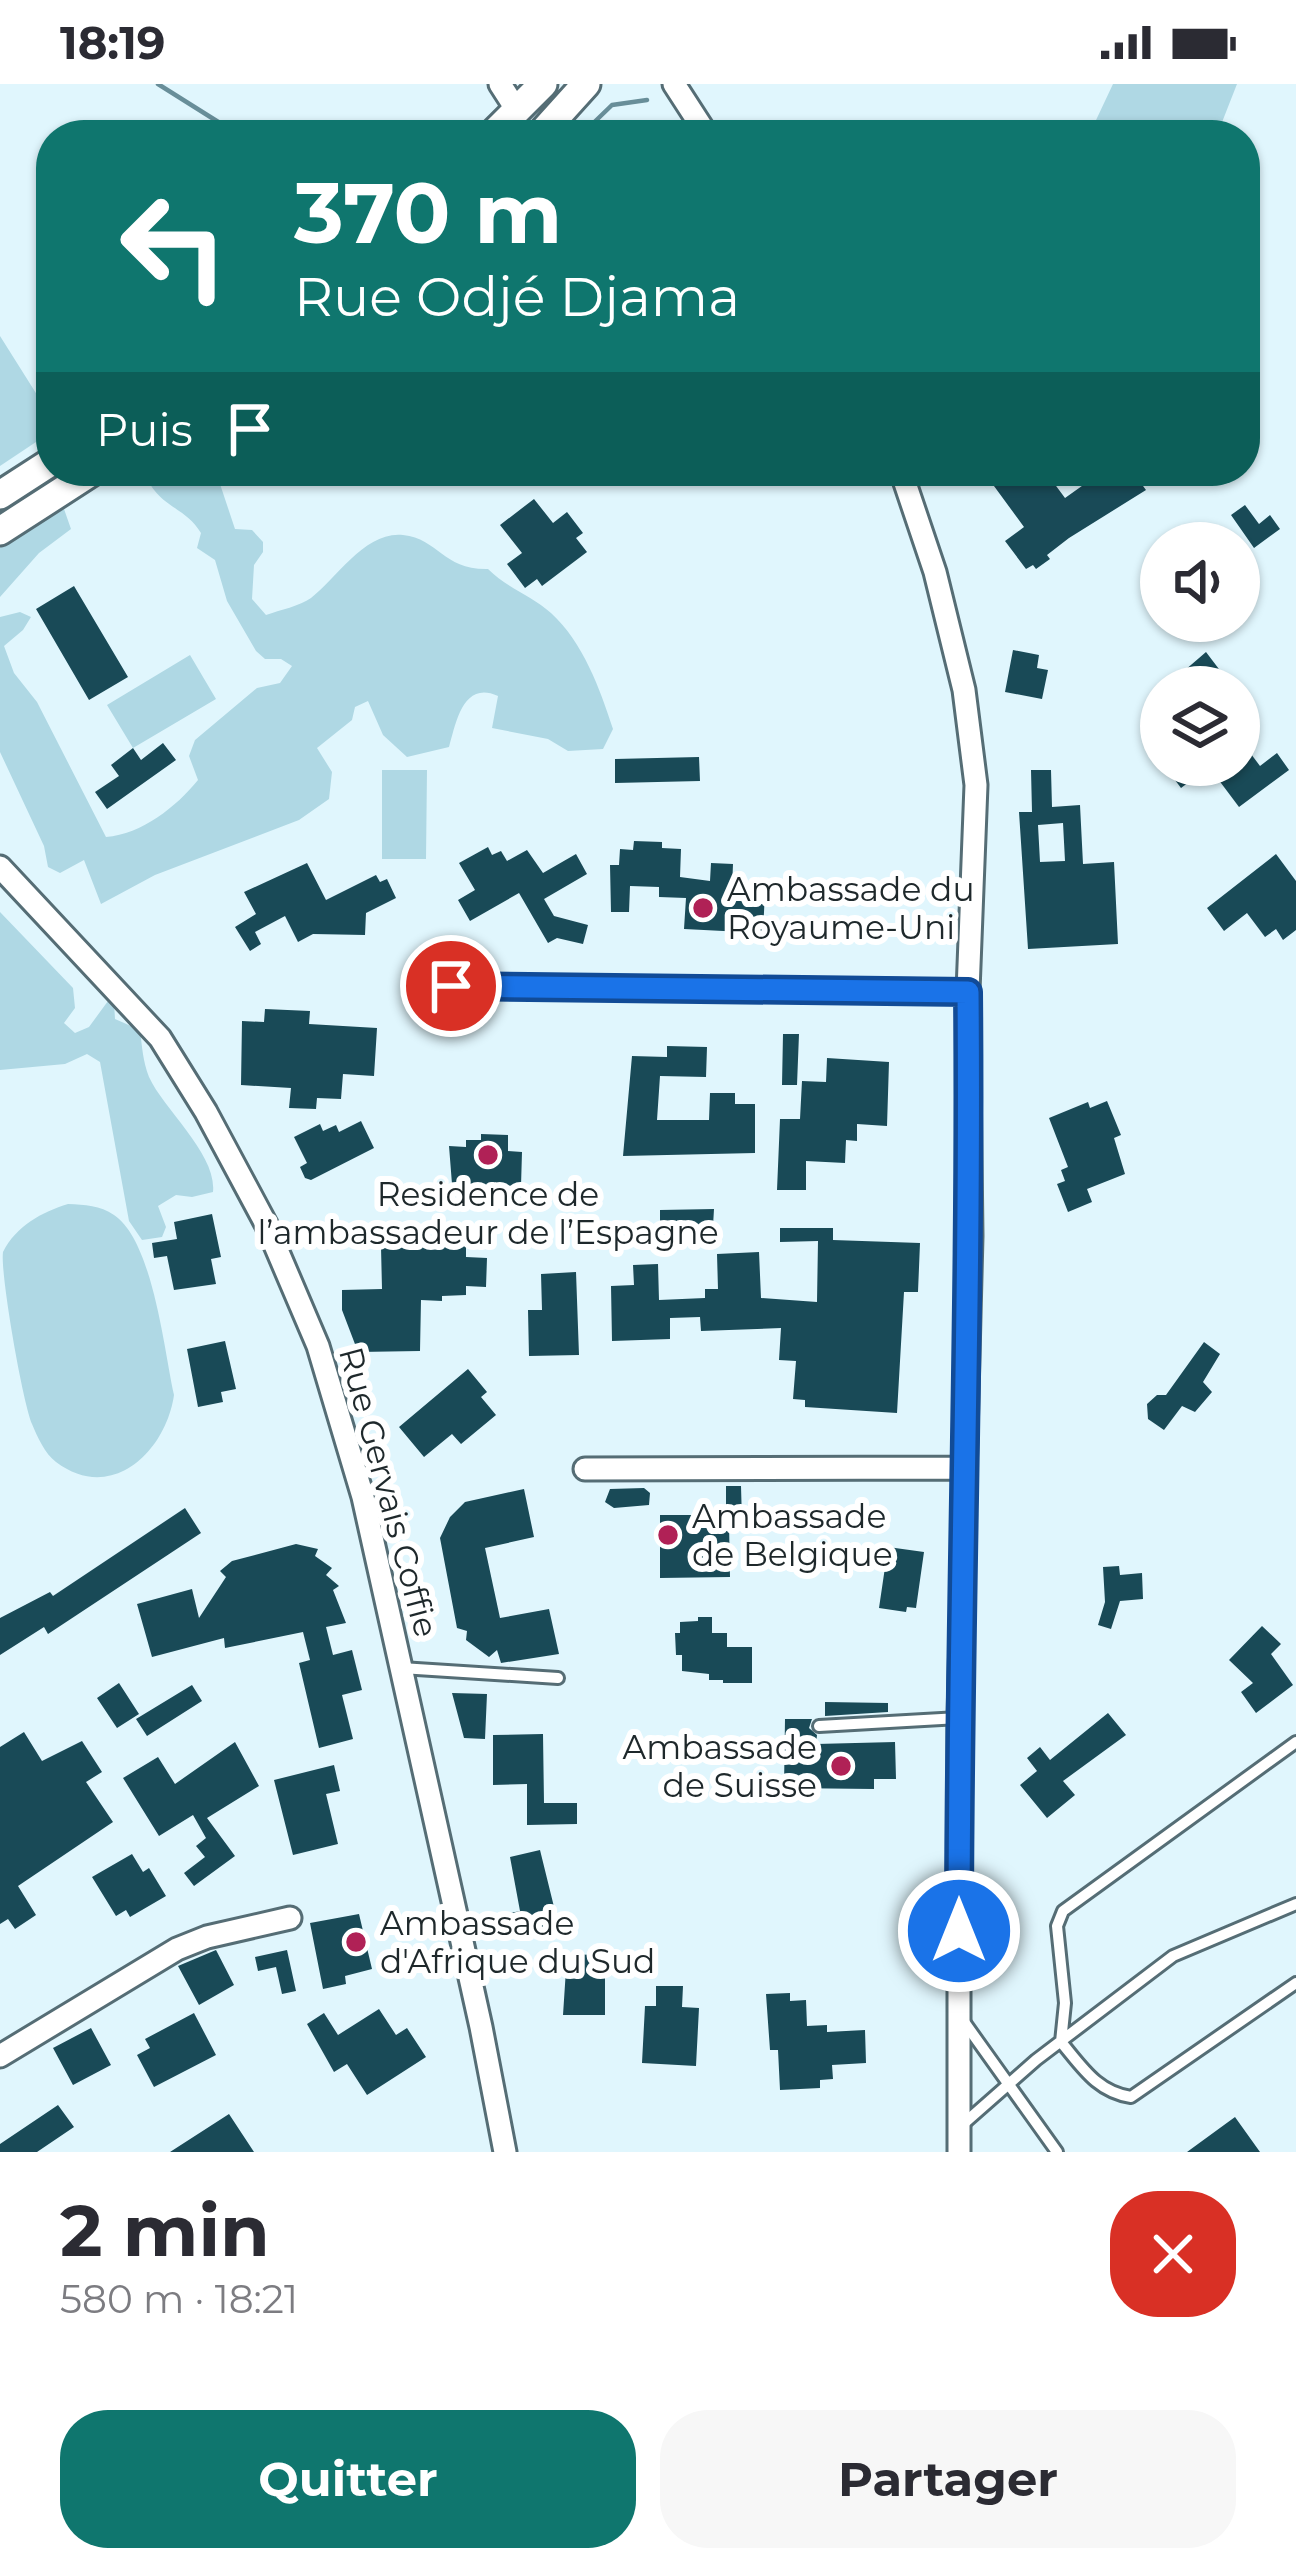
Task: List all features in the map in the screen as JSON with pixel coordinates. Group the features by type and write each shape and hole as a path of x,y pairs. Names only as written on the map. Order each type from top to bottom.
{"main road":[{"path":"509,120 543,84"},
{"path":"554,120 586,84"},
{"path":"0,494 36,471"},
{"path":"0,531 70,486"}],"street":[{"path":"500,84 518,112"},
{"path":"674,84 697,120"},
{"path":"906,486 964,690 976,785 968,992 971,1236 962,1468 958,2152"},
{"name":"Rue Gervais Coffie","path":"0,867 160,1038 266,1224 318,1346 344,1425 401,1668 482,2026 505,2152"},
{"path":"420,1002 431,992 451,986 968,992"},
{"path":"585,1469 962,1468"},
{"path":"0,2056 177,1949 207,1937 290,1918"}],"lane":[{"path":"401,1668 558,1678"},
{"path":"820,1726 959,1718"},
{"path":"1296,1742 1063,1911 1057,1926 1065,2003 1061,2042 1098,2085 1112,2094 1131,2097 1296,1983"},
{"path":"958,2128 1008,2083 1172,1956 1296,1904"},
{"path":"960,2016 1057,2152"}],"shaded area":[{"path":"1113,84 1237,84 1223,120 1096,120"},
{"path":"0,336 36,393 36,442 0,466"},
{"path":"151,486 221,486 235,529 252,530 263,542 263,552 254,565 252,599 266,615 311,598 364,548 389,536 415,538 461,565 488,569 551,613 581,652 613,729 603,749 568,751 548,739 492,728 498,696 486,693 463,706 449,747 407,757 383,735 368,701 355,707 352,720 317,748 332,772 329,799 299,820 155,875 101,904 84,860 60,873 48,867 44,846 0,752 0,617 20,612 31,617 4,646 14,673 37,702 106,837 145,825 179,800 198,780 189,756 195,740 257,688 280,683 292,666 281,659 265,659 256,651 227,601 215,560 197,548 201,533"},
{"path":"64,509 71,529 39,553 0,597 0,547"},
{"path":"190,655 216,699 133,748 107,705"},
{"path":"382,770 427,770 426,859 382,859"},
{"path":"0,912 73,988 75,1008 64,1023 75,1033 89,1027 108,1001 114,1003 115,1019 140,1030 149,1077 207,1163 213,1192 176,1195 158,1206 166,1227 162,1237 142,1240 129,1221 100,1062 87,1054 65,1064 0,1070"},
{"path":"68,1204 109,1212 127,1228 155,1298 174,1395 169,1416 148,1452 116,1474 97,1477 56,1462 36,1434 23,1389 5,1284 3,1252 8,1243 31,1221"}],"building":[{"path":"994,486 1056,486 1065,498 1082,486 1143,486 1146,490 1069,538 1036,569 1033,565 1026,569 1005,541 1024,527"},
{"path":"534,499 553,523 567,512 583,533 576,538 587,552 542,586 537,579 525,588 507,564 522,553 500,525"},
{"path":"1245,505 1258,522 1236,522 1231,515"},
{"path":"1270,515 1280,529 1260,544 1260,523"},
{"path":"74,586 128,677 89,700 36,609"},
{"path":"1013,650 1039,655 1037,668 1048,670 1042,699 1005,692"},
{"path":"1206,652 1217,666 1190,666"},
{"path":"163,743 176,760 107,809 95,792 119,776 111,765 133,748 141,760"},
{"path":"1277,753 1289,770 1239,807 1223,786 1260,786 1260,766"},
{"path":"699,757 700,781 615,783 615,759"},
{"path":"1031,770 1051,770 1052,807 1080,805 1083,864 1114,862 1118,944 1028,949 1019,812 1032,812","holes":["1063,823 1065,861 1040,862 1038,825"]},
{"path":"634,841 662,842 662,848 681,849 680,877 710,881 711,863 733,864 732,889 765,891 763,933 684,929 686,898 659,897 659,887 630,886 629,912 611,912 610,865 619,865 620,849 633,850"},
{"path":"488,847 492,855 501,851 507,861 527,850 543,873 576,854 587,874 544,899 554,916 588,925 583,944 557,938 548,943 519,893 470,921 458,900 475,890 459,863"},
{"path":"1276,854 1296,881 1296,930 1283,940 1276,929 1265,937 1247,913 1224,931 1207,908"},
{"path":"307,863 326,900 376,875 380,882 387,879 396,898 366,913 365,935 313,934 298,942 285,916 255,932 261,944 250,951 235,927 256,914 244,892"},
{"path":"265,1009 310,1011 309,1024 377,1028 374,1076 343,1074 341,1099 317,1098 316,1109 289,1108 291,1088 241,1085 242,1021 264,1022"},
{"path":"783,1034 799,1034 797,1085 782,1085"},
{"path":"667,1046 707,1047 706,1077 660,1076 657,1120 709,1120 710,1093 735,1093 735,1104 755,1104 755,1153 623,1156 632,1056 667,1057"},
{"path":"827,1058 889,1062 887,1126 857,1124 857,1141 846,1140 845,1163 806,1161 806,1190 777,1190 780,1119 800,1119 802,1081 826,1082"},
{"path":"1107,1101 1121,1135 1114,1138 1125,1174 1087,1189 1092,1202 1068,1212 1057,1184 1065,1181 1061,1170 1068,1167 1049,1118 1088,1102 1090,1108"},
{"path":"361,1121 374,1148 311,1180 305,1178 300,1167 307,1163 294,1137 320,1124 323,1131 336,1125 339,1132"},
{"path":"481,1134 508,1135 508,1151 522,1152 521,1186 481,1185 481,1196 461,1196 462,1185 452,1184 449,1146 466,1147 466,1140 481,1140"},
{"path":"714,1209 713,1226 660,1227 660,1210"},
{"path":"212,1214 221,1257 211,1259 216,1284 174,1290 167,1256 154,1258 152,1243 177,1239 174,1222"},
{"path":"780,1228 833,1228 833,1240 920,1243 918,1292 904,1292 897,1413 805,1407 805,1400 793,1399 796,1361 779,1360 781,1328 701,1331 700,1317 670,1318 670,1339 612,1341 611,1286 634,1285 633,1265 658,1264 659,1300 705,1298 705,1289 718,1289 717,1254 759,1252 761,1298 817,1302 818,1241 780,1242"},
{"path":"415,1236 416,1247 466,1242 466,1257 487,1258 486,1287 466,1286 466,1295 442,1296 442,1301 421,1300 420,1351 358,1352 342,1310 342,1290 382,1289 381,1247 387,1246 387,1237"},
{"path":"576,1272 579,1355 529,1356 528,1310 542,1310 541,1274"},
{"path":"225,1341 236,1389 221,1392 223,1402 198,1407 187,1349"},
{"path":"1204,1342 1220,1354 1203,1382 1212,1392 1195,1412 1182,1406 1164,1430 1148,1419 1147,1404 1157,1395 1166,1395"},
{"path":"468,1369 487,1392 481,1397 496,1415 461,1444 452,1434 424,1457 399,1427"},
{"path":"726,1486 741,1486 742,1521 729,1521 730,1577 660,1578 660,1515 726,1515"},
{"path":"644,1488 650,1493 649,1505 614,1508 605,1502 610,1489"},
{"path":"524,1489 534,1537 485,1548 500,1618 549,1609 559,1654 501,1663 497,1650 489,1657 466,1640 467,1631 457,1628 440,1538 450,1517 465,1502"},
{"path":"185,1508 201,1533 48,1634 44,1627 0,1655 0,1618 50,1592 53,1596"},
{"path":"296,1544 318,1549 315,1556 332,1568 326,1575 339,1586 333,1590 346,1623 326,1627 333,1655 352,1650 362,1690 342,1695 353,1739 319,1748 299,1663 310,1660 303,1632 225,1648 224,1638 152,1657 137,1604 192,1589 199,1618 226,1577 220,1571 232,1561"},
{"path":"888,1547 924,1552 916,1608 907,1607 906,1612 879,1608"},
{"path":"1119,1566 1120,1575 1142,1573 1143,1599 1120,1601 1111,1629 1098,1625 1105,1602 1103,1567"},
{"path":"698,1617 712,1617 712,1633 727,1633 727,1647 752,1647 752,1683 723,1683 709,1680 709,1674 682,1671 675,1633 680,1633 680,1622 698,1621"},
{"path":"1262,1626 1281,1644 1271,1654 1293,1685 1256,1713 1241,1692 1253,1683 1229,1660"},
{"path":"119,1683 139,1714 117,1728 97,1698"},
{"path":"192,1685 202,1701 147,1736 136,1719"},
{"path":"452,1693 487,1694 485,1739 464,1738"},
{"path":"825,1702 888,1703 888,1712 825,1716"},
{"path":"1108,1713 1126,1735 1063,1781 1075,1795 1047,1818 1020,1785 1037,1771 1027,1758 1040,1747 1050,1760"},
{"path":"785,1719 812,1719 809,1728 817,1735 816,1744 895,1742 896,1779 874,1779 874,1789 784,1788"},
{"path":"24,1732 42,1761 82,1741 102,1772 86,1782 113,1822 18,1886 36,1915 15,1929 8,1919 0,1924 0,1747"},
{"path":"543,1734 544,1803 577,1803 577,1824 527,1825 527,1784 493,1785 493,1735"},
{"path":"235,1742 259,1786 207,1818 235,1856 194,1886 184,1873 205,1857 196,1846 206,1838 193,1815 159,1836 123,1778 158,1757 175,1784"},
{"path":"334,1765 340,1791 326,1794 338,1844 293,1855 274,1780"},
{"path":"540,1850 556,1915 542,1919 544,1929 502,1934 497,1916 520,1911 510,1857"},
{"path":"132,1854 143,1872 149,1868 166,1896 130,1917 126,1910 116,1916 92,1877"},
{"path":"359,1914 372,1969 345,1976 346,1984 323,1989 310,1923"},
{"path":"216,1950 234,1985 199,2005 178,1966"},
{"path":"287,1950 296,1991 282,1994 276,1967 258,1971 255,1957"},
{"path":"567,1954 595,1955 595,1974 605,1974 605,2015 563,2015"},
{"path":"656,1986 683,1986 682,2007 699,2008 696,2066 642,2063 645,2006 656,2006"},
{"path":"790,1993 790,2001 806,2000 807,2026 827,2025 827,2032 865,2030 866,2063 832,2065 833,2079 820,2080 820,2088 780,2090 778,2050 770,2050 766,1994"},
{"path":"379,2009 396,2035 407,2028 426,2057 367,2095 347,2064 334,2072 307,2024 324,2013 338,2035"},
{"path":"194,2013 216,2055 154,2087 137,2055 150,2048 145,2039"},
{"path":"91,2028 111,2065 73,2085 53,2048"},
{"path":"58,2105 74,2127 37,2152 0,2152 0,2144"},
{"path":"229,2114 254,2152 170,2152"},
{"path":"1235,2117 1260,2152 1187,2152"}],"waterway":[{"path":"158,84 215,120"},
{"path":"596,120 612,105 647,100"}],"place":[{"name":"Ambassade du Royaume-Uni","path":"703,908"},
{"name":"Residence de l’ambassadeur de l’Espagne","path":"488,1155"},
{"name":"Ambassade de Belgique","path":"668,1535"},
{"name":"Ambassade de Suisse","path":"841,1766"},
{"name":"Ambassade d'Afrique du Sud","path":"356,1942"}],"route":[{"path":"451,986 968,992 971,1236 962,1468 959,1931"}]}
